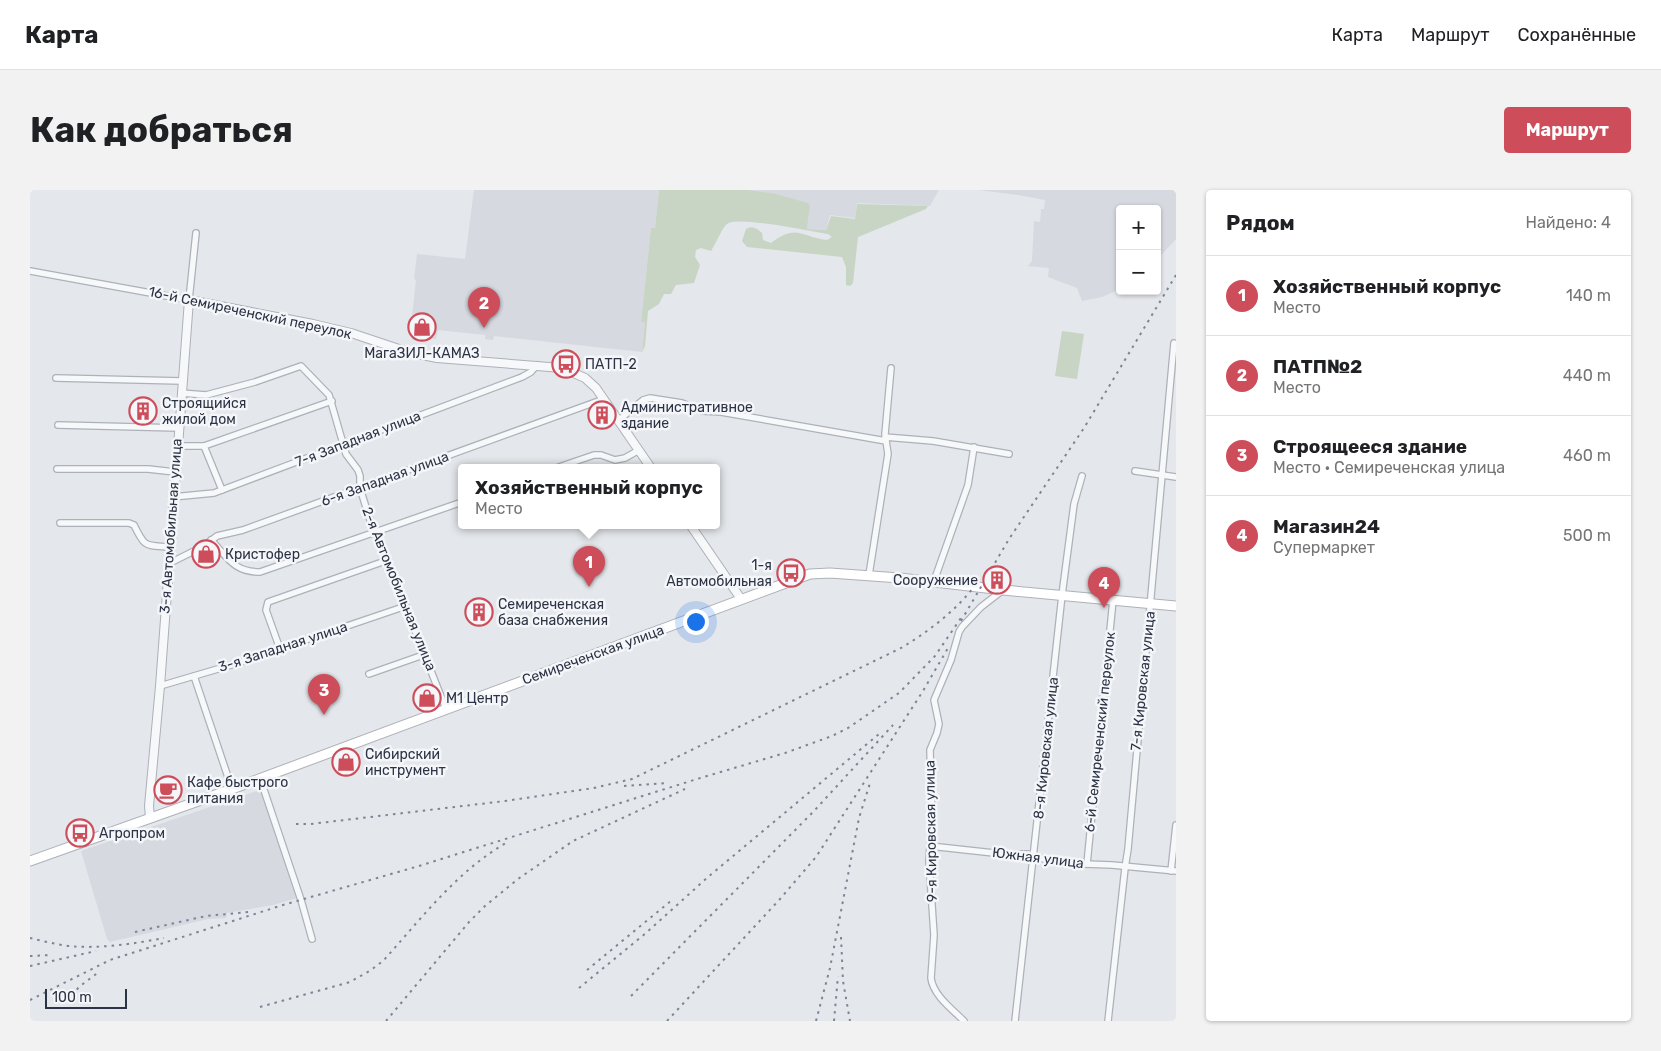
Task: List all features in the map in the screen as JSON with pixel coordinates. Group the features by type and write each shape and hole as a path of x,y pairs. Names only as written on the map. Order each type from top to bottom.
{"main road":[{"name":"Семиреченская улица","path":"30,861 232,789 810,574 830,572 869,575 1176,606"}],"street":[{"name":"3-я Автомобильная улица","path":"150,818 148,806 160,686 188,300 196,233"},
{"name":"16-й Семиреченский переулок","path":"30,271 334,328 417,354 437,358 562,368 585,378 604,399"},
{"name":"7-я Кировская улица","path":"1108,1021 1128,849 1174,343 1176,344"},
{"name":"2-я Автомобильная улица","path":"181,394 206,395 255,382 301,366 323,387 332,402 346,454 358,470 360,488 374,533 378,537 388,560 426,654 446,710"},
{"name":"7-я Западная улица","path":"173,496 214,493 522,377 532,372 537,366"},
{"path":"869,575 888,454 885,439 891,368"},
{"path":"56,378 182,381"},
{"path":"619,420 643,400 650,398 682,404 702,411 721,412 885,439 933,441 1009,454"},
{"path":"604,399 648,464"},
{"name":"6-я Западная улица","path":"168,564 217,536 243,530 604,399"},
{"path":"177,446 204,446 332,402"},
{"path":"58,425 179,428"},
{"path":"204,446 222,490"},
{"path":"934,581 968,485 974,448"},
{"path":"568,464 601,454 615,460 625,458 639,450"},
{"path":"57,469 148,469 175,472"},
{"path":"1135,472 1176,477"},
{"name":"8-я Кировская улица","path":"1015,1021 1062,595 1074,504 1082,476"},
{"path":"211,540 237,568 248,572 260,572 458,503"},
{"path":"60,523 129,523 134,525 142,541 147,545 169,547"},
{"path":"692,529 741,600"},
{"path":"280,649 266,610 268,602 388,560"},
{"name":"9-я Кировская улица","path":"964,1021 936,992 931,978 934,935 929,871 932,818 930,750 939,724 934,700 951,660 962,627 981,607 1003,590"},
{"name":"6-й Семиреченский переулок","path":"1087,864 1113,600"},
{"name":"3-я Западная улица","path":"160,686 238,664 406,606"},
{"path":"369,674 426,654"},
{"path":"194,676 232,789"},
{"path":"260,778 301,900 312,939"},
{"path":"1174,871 1176,825"},
{"name":"Южная улица","path":"930,846 1003,854 1034,855 1056,863 1112,865 1125,868 1174,871"}],"shaded area":[{"path":"474,190 659,190 655,229 651,229 641,321 645,322 642,352 494,336 493,340 485,339 485,335 438,330 436,339 416,337 411,326 417,254 465,259"},
{"path":"748,190 939,190 930,206 857,203 855,218 830,215 826,230 807,229 810,206 772,193"},
{"path":"978,190 1176,190 1176,239 1161,256 1161,205 1116,205 1116,291 1102,297 1082,301 1077,288 1048,277 1049,268 1028,266 1032,261 1034,221 1040,222 1041,209 1044,209 1045,200"},
{"path":"260,790 297,898 273,905 227,913 226,918 208,919 110,942 107,939 81,851"}],"green space":[{"path":"659,190 748,190 772,193 808,203 810,206 807,229 826,230 831,216 855,219 857,204 928,206 926,209 858,237 853,283 850,286 846,285 846,267 842,257 747,247 742,241 746,229 750,227 762,233 763,240 771,243 793,232 827,240 832,237 828,234 744,221 727,224 711,251 701,248 696,250 695,257 700,265 694,283 676,285 671,294 664,294 659,304 648,311 645,346 642,352 645,322 641,322 651,228 655,228"},
{"path":"1062,331 1084,334 1077,379 1055,376"}],"railway":[{"path":"961,621 1009,539 1084,428 1176,275"},
{"path":"296,824 311,824 505,801 594,788 632,779 901,648 942,620 976,584"},
{"path":"30,1000 110,960 283,905 419,866 785,753 832,736 848,728 899,693 935,656 963,615"},
{"path":"667,1021 780,899 816,857 923,691 948,648"},
{"path":"631,996 814,811 893,725"},
{"path":"579,988 879,734"},
{"path":"816,1021 830,968 859,818 871,780"},
{"path":"624,786 667,783"},
{"path":"386,1021 469,922 518,879 573,841 685,789"},
{"path":"260,1007 350,982 371,970 383,961 440,897 471,867 506,843"},
{"path":"587,970 672,900"},
{"path":"135,932 206,916 249,912"},
{"path":"841,937 843,981 850,1021"},
{"path":"30,938 68,946 92,947 164,938"},
{"path":"30,966 96,951"},
{"path":"30,956 52,955"},
{"path":"67,1001 79,987 100,971"},
{"path":"834,1021 838,976"}],"place":[{"name":"МагаЗИЛ-КАМАЗ","path":"422,327"},
{"name":"ПАТП№2","path":"484,328"},
{"name":"ПАТП-2","path":"566,364"},
{"name":"Строящийся жилой дом","path":"143,411"},
{"name":"Административное здание","path":"602,415"},
{"name":"Кристофер","path":"206,554"},
{"name":"1-я Автомобильная","path":"791,573"},
{"name":"Сооружение","path":"997,580"},
{"name":"Хозяйственный корпус","path":"589,587"},
{"name":"Магазин24","path":"1104,608"},
{"name":"Семиреченская база снабжения","path":"479,612"},
{"name":"М1 Центр","path":"427,698"},
{"name":"Строящееся здание","path":"324,715"},
{"name":"Сибирский инструмент","path":"346,762"},
{"name":"Кафе быстрого питания","path":"168,790"},
{"name":"Агропром","path":"80,833"}]}
